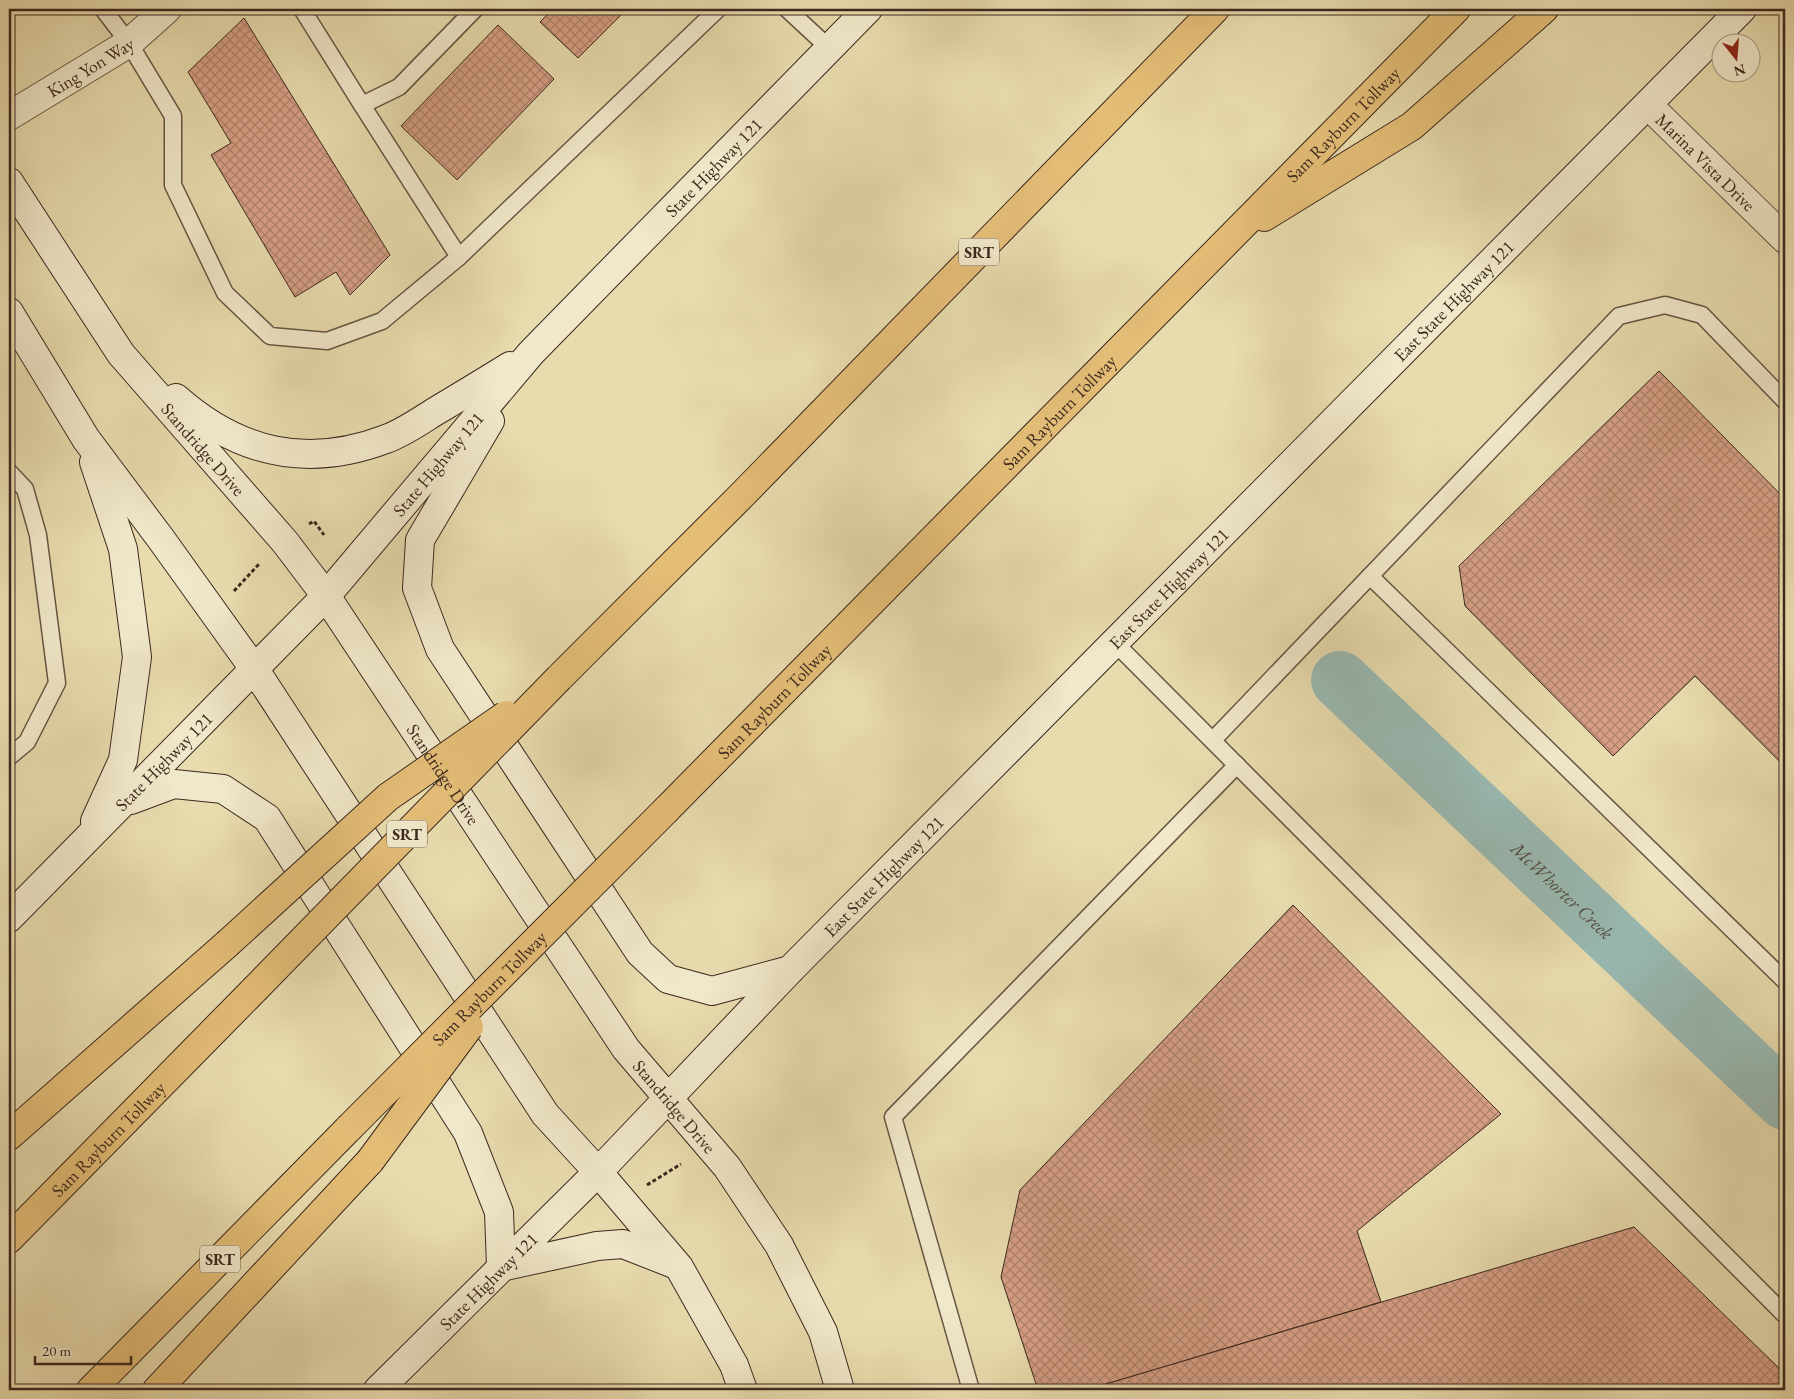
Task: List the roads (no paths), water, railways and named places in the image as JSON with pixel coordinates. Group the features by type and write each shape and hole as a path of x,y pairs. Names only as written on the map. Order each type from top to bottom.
{"highway":[{"name":"Sam Rayburn Tollway","path":"9,1239 604,632 742,495 1215,9"},
{"name":"Sam Rayburn Tollway","path":"91,1390 1456,9"},
{"path":"1229,239 1412,126 1544,9"},
{"path":"9,1136 227,944 388,797 559,678"},
{"path":"156,1390 370,1162 522,956"}],"main road":[{"name":"King Yon Way","path":"9,116 129,43 166,9"},
{"name":"State Highway 121","path":"9,918 326,596 531,353 868,9"},
{"name":"East State Highway 121","path":"598,1172 790,970 1742,9"},
{"name":"Marina Vista Drive","path":"1648,105 1785,240"},
{"name":"Standridge Drive","path":"9,182 121,354 285,542 326,596 626,1049 727,1167 779,1245 823,1332 840,1390"},
{"path":"9,312 86,439 255,670 545,1114 598,1172 679,1267 734,1365 743,1390"},
{"path":"107,330 200,419 236,440 293,455 339,451 387,439 423,420 531,353"},
{"path":"531,353 420,540 417,588 440,649 640,953 668,979 712,991 790,970"},
{"path":"86,439 123,549 137,657 123,760 86,840"},
{"path":"122,804 174,784 223,790 267,818 468,1133 499,1212 501,1266 597,1246 623,1244 679,1267"},
{"name":"State Highway 121","path":"378,1390 501,1266 598,1172"}],"lane":[{"path":"103,9 129,43 173,116 173,186 225,293 270,336 327,341 382,321 459,257 718,9"},
{"path":"302,9 459,257"},
{"path":"362,105 399,86 475,9"},
{"path":"787,9 829,48"},
{"path":"1213,740 1618,316 1665,306 1702,315 1785,401"},
{"path":"9,472 25,489 38,535 57,683 27,742 9,757"},
{"path":"1370,576 1785,981"},
{"path":"1115,643 1785,1315"},
{"path":"971,1390 893,1117 1237,765"}],"waterway":[{"name":"McWhorter Creek","path":"1340,680 1785,1101"}]}
